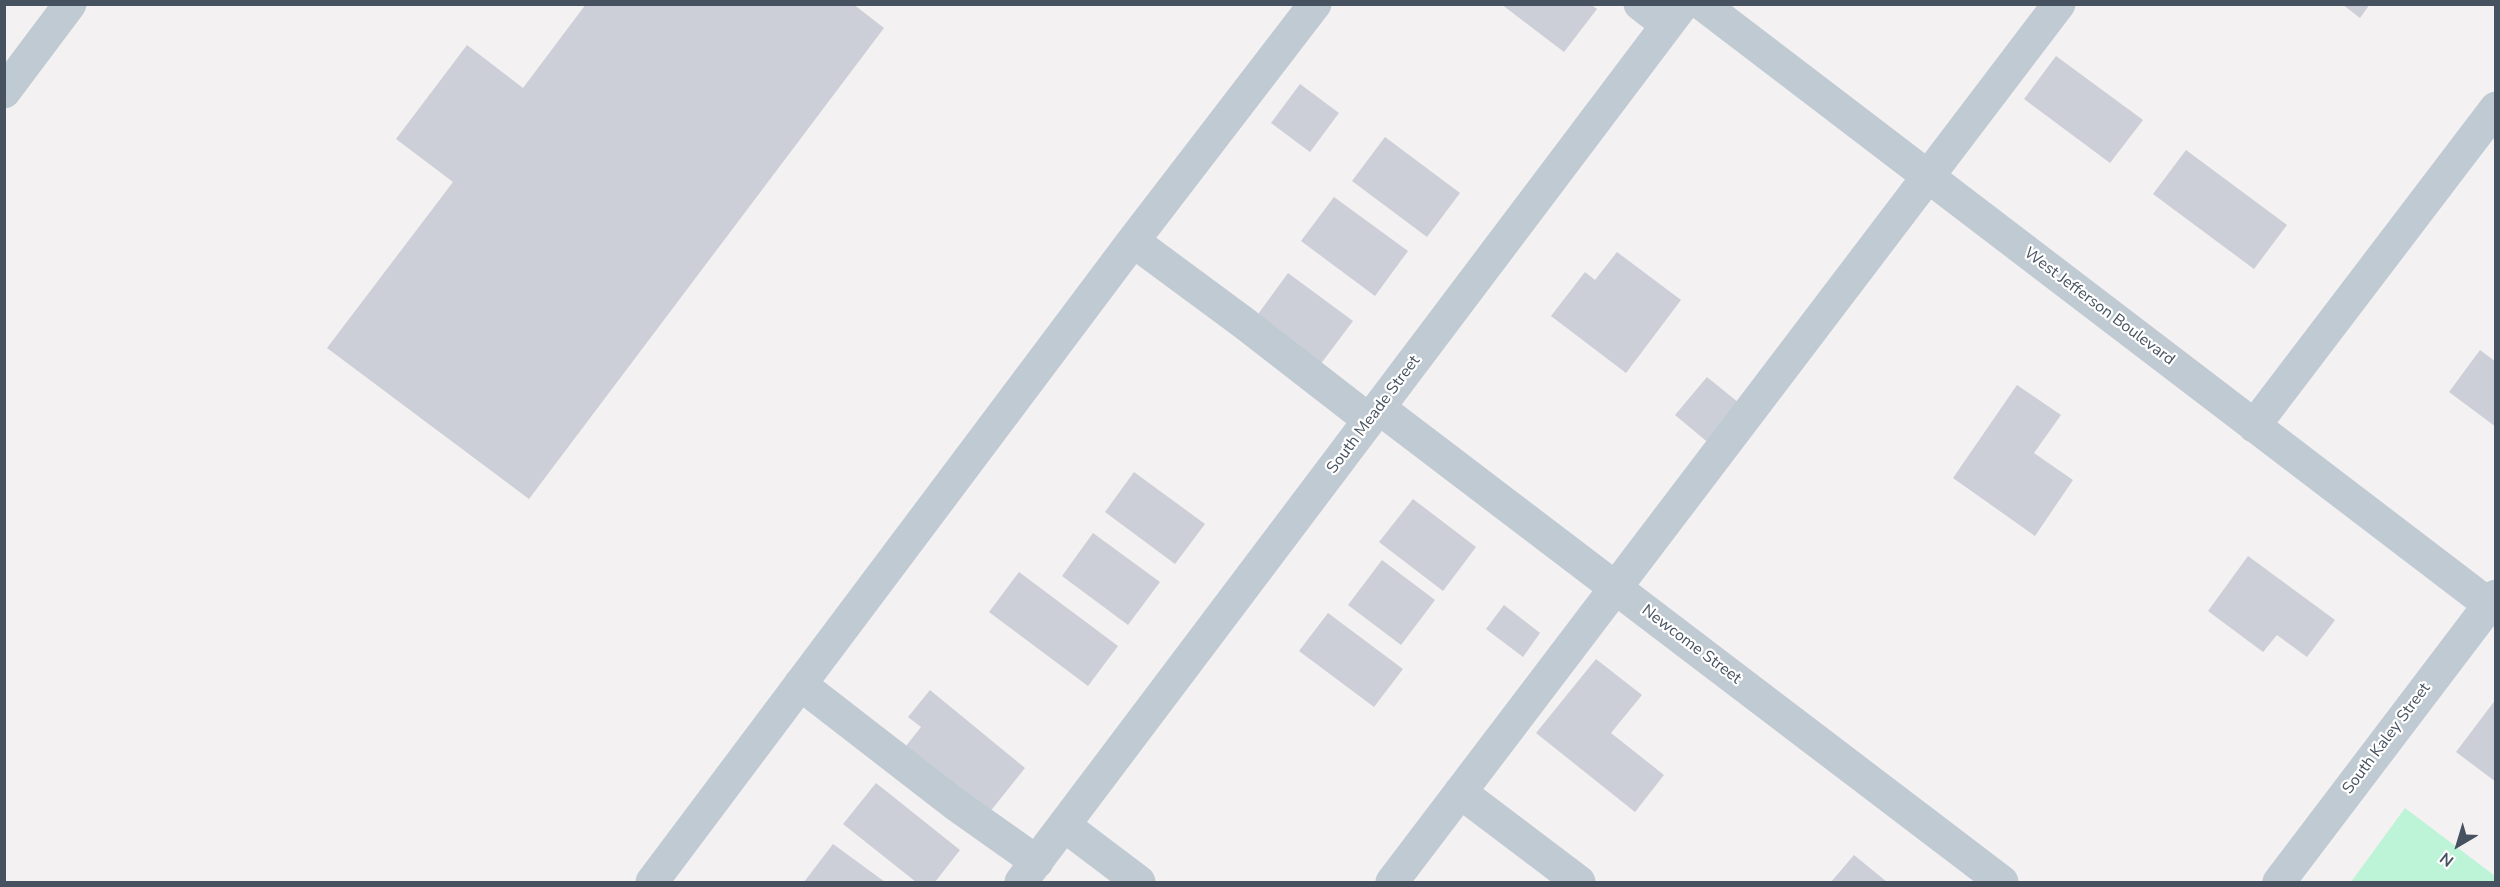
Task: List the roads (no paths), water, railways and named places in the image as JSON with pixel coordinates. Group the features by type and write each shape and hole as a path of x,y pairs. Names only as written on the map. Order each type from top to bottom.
{"street":[{"path":"4,92 70,4"},
{"path":"652,882 1133,241 1315,4"},
{"path":"1640,4 1675,15"},
{"name":"West Jefferson Boulevard","path":"1702,4 2254,426 2493,604"},
{"path":"1392,882 1617,589 2059,4"},
{"name":"South Meade Street","path":"1029,872 1675,15"},
{"path":"2254,426 2496,108"},
{"name":"Newcome Street","path":"1133,241 1617,589 2002,882"},
{"name":"South Kaley Street","path":"2279,882 2493,604"},
{"path":"800,684 955,804 1029,872"},
{"path":"1460,792 1579,882"},
{"path":"1065,825 1139,882"}]}
